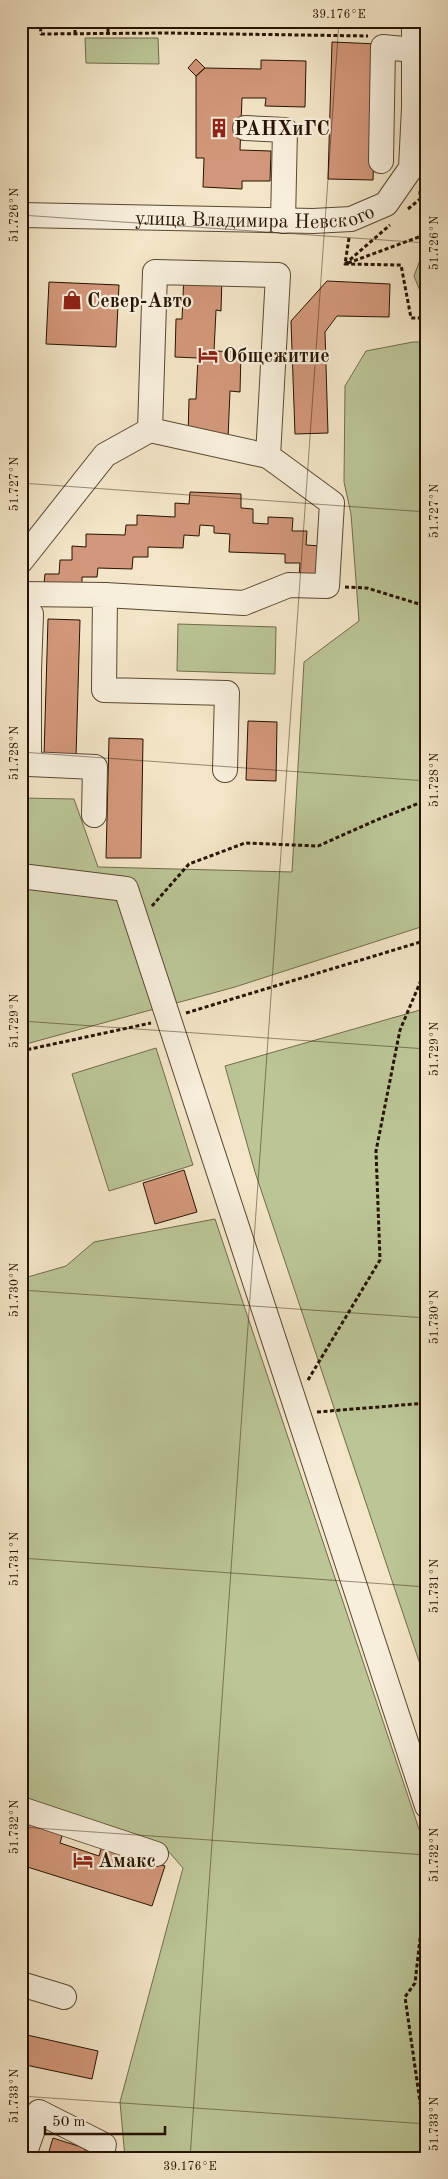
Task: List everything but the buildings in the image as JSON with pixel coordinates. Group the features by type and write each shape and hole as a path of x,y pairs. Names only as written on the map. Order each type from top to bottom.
{"street":[{"name":"улица Владимира Невского","path":"21,215 283,221 351,219 386,204 410,168 414,21"},
{"path":"381,161 383,47 414,50"},
{"path":"245,128 285,130 283,221"},
{"path":"150,430 155,272 278,275 268,456"},
{"path":"21,561 106,455 150,430 268,456 332,503 327,586 289,585 244,602 106,596 26,604 25,671 29,764 95,767 94,815"},
{"path":"106,596 104,690 227,693 225,770"},
{"path":"21,876 126,889 170,1018 427,1806"},
{"path":"21,1809 156,1854"},
{"path":"21,1984 64,1997"},
{"path":"23,2158 30,2108 104,2145 100,2158"}],"path":[{"path":"40,21 41,34 374,36"},
{"path":"75,34 76,21"},
{"path":"108,21 108,33"},
{"path":"345,264 351,219"},
{"path":"345,264 427,234"},
{"path":"345,264 401,265 411,318 427,318"},
{"path":"327,586 367,588 419,604 427,604"},
{"path":"152,914 153,904 190,864 245,843 318,846 379,818 427,800"},
{"path":"21,1052 170,1018 427,940"},
{"path":"297,1408 380,1260 376,1151 400,1030 427,966"},
{"path":"297,1408 427,1403"},
{"path":"421,2158 421,2109 406,1997 416,1983 427,1877"}],"green space":[{"path":"85,38 158,38 159,64 86,63"},
{"path":"427,222 427,296 422,296 414,276 426,244"},
{"path":"413,342 427,342 427,925 235,987 26,1044 21,1043 21,798 74,799 98,867 292,872 304,662 359,621 351,514 344,482 345,386 366,351"},
{"path":"178,624 276,627 275,674 177,671"},
{"path":"427,1008 427,1685 255,1172 225,1066"},
{"path":"156,1048 193,1165 109,1191 72,1074"},
{"path":"215,1219 427,1853 427,2158 125,2158 120,2102 183,1868 161,1843 26,1798 21,1773 21,1279 66,1266 94,1242"}],"place":[{"name":"РАНХиГС","path":"219,128"},
{"name":"Север-Авто","path":"72,300"},
{"name":"Общежитие","path":"208,355"},
{"name":"Амакс","path":"83,1860"}]}
